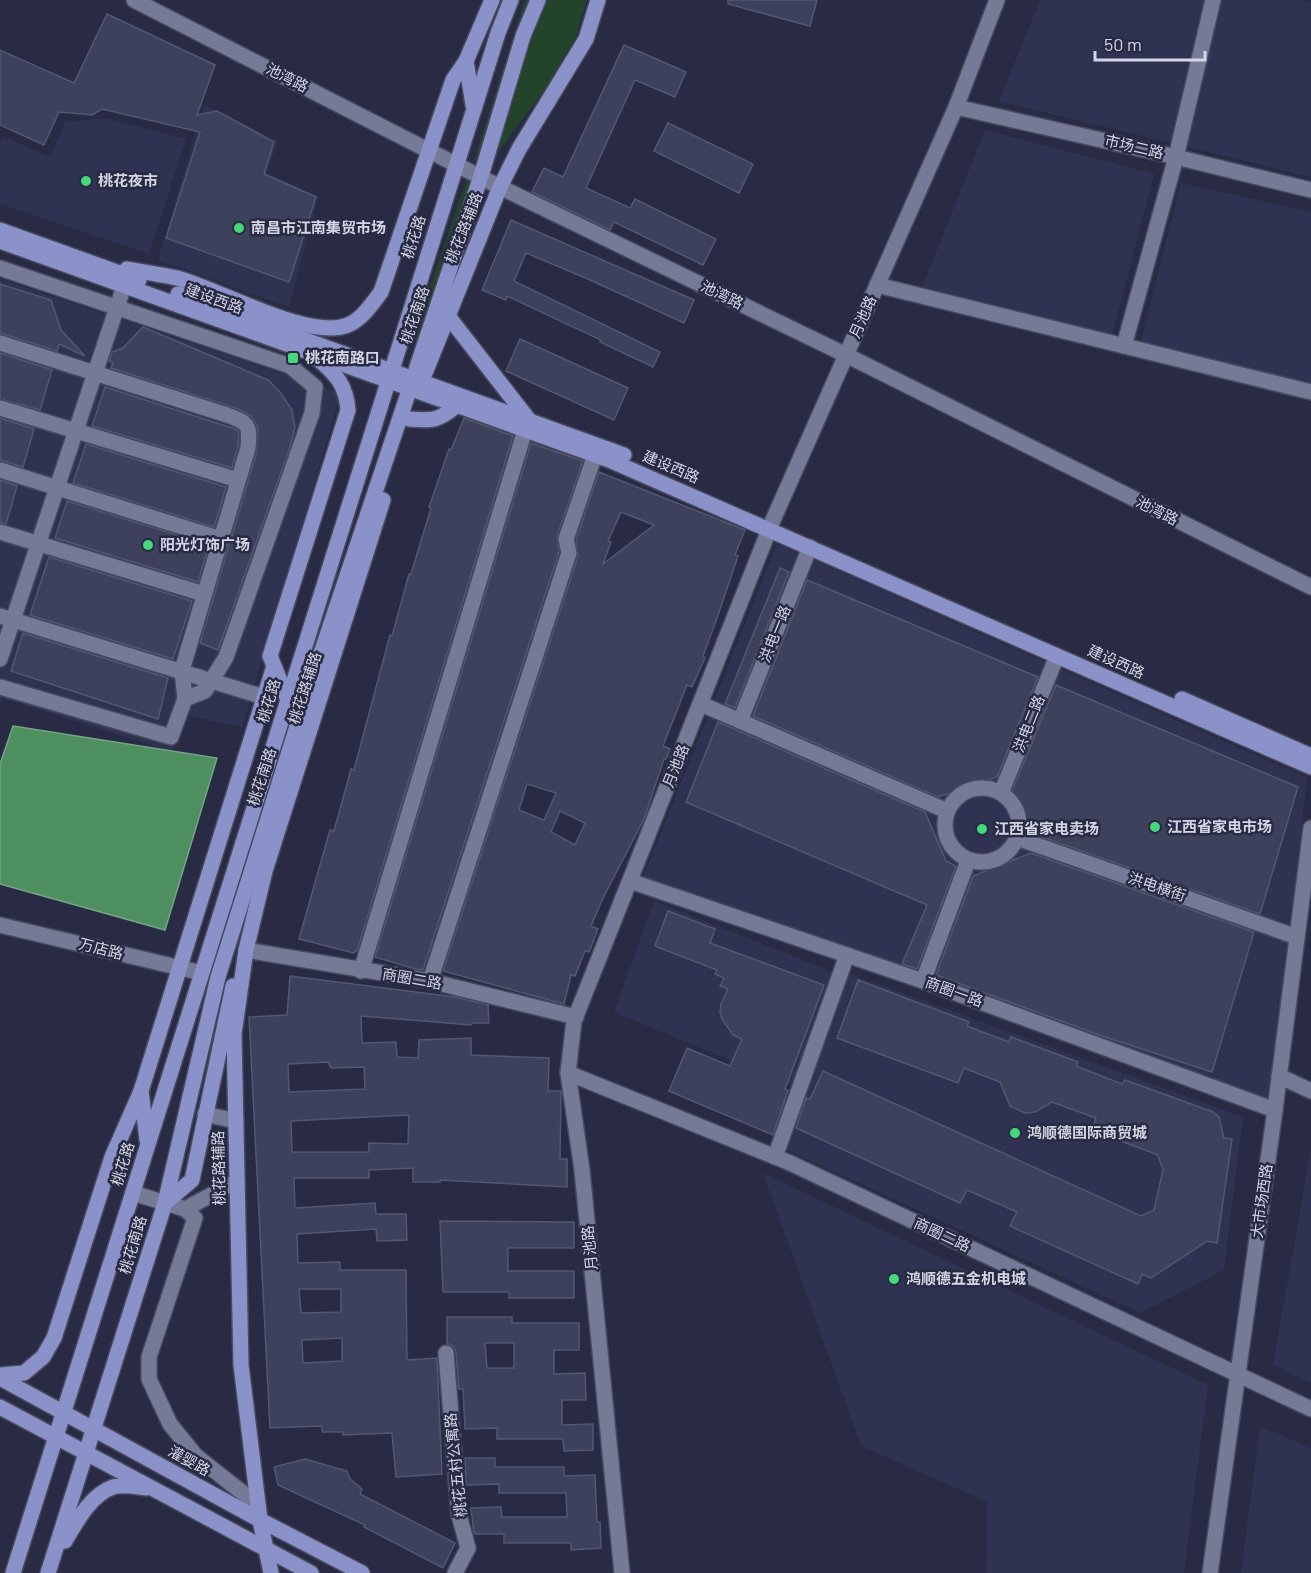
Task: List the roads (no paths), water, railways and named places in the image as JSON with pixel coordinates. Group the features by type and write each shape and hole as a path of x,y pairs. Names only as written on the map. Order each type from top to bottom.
{"main road":[{"path":"94,263 177,278 305,326 330,328 349,325 366,311 381,292 453,80 466,61 492,0"},
{"name":"桃花路","path":"64,1413 389,375 498,33 511,0"},
{"name":"桃花南路","path":"49,1569 95,1430 165,1203 218,977 304,704 416,385 523,36 538,0"},
{"name":"桃花路辅路","path":"271,1573 259,1512 241,1365 234,1034 246,950 266,871 409,419 416,385 448,316 500,187 519,149 586,39 598,0"},
{"path":"466,61 474,111"},
{"name":"建设西路","path":"0,230 527,425 595,455 772,525 1311,756"},
{"name":"建设西路","path":"0,241 311,353 389,375"},
{"path":"448,316 527,425"},
{"path":"288,700 270,656 348,410 347,397 336,375 311,353"},
{"name":"建设西路","path":"416,385 457,405 613,450 772,525 810,547 1311,767"},
{"path":"409,419 430,421 443,418 457,405"},
{"path":"0,1377 24,1373 42,1357 54,1338 112,1157 141,1091 274,666"},
{"path":"165,1203 192,1180 225,1015 304,704"},
{"path":"141,1091 148,1146"},
{"name":"灌婴路","path":"0,1377 95,1430 259,1512 362,1573"},
{"path":"0,1407 311,1573"},
{"path":"13,1573 64,1413"},
{"path":"49,1569 77,1520 105,1491 115,1486 153,1488"}],"street":[{"name":"池湾路","path":"134,0 500,187 846,355 1311,587"},
{"name":"月池路","path":"622,1573 582,1170 568,1072 576,1017 772,525 956,107 997,0"},
{"path":"1124,346 1176,157 1213,0"},
{"name":"市场二路","path":"956,107 1311,190"},
{"path":"0,268 290,366 315,387 312,413 226,657 205,691 185,699"},
{"path":"877,285 1311,392"},
{"path":"0,659 7,618 39,543 124,286"},
{"path":"0,343 244,422 250,430 248,448 182,670 185,699 171,737 0,687"},
{"path":"0,408 238,480"},
{"path":"361,971 527,425"},
{"path":"430,981 569,553 566,539 595,455"},
{"path":"0,470 221,539"},
{"path":"0,532 204,594"},
{"name":"洪电一路","path":"740,721 810,547"},
{"path":"7,618 264,697"},
{"name":"洪电二路","path":"1001,793 1057,656"},
{"path":"701,704 947,811"},
{"path":"976,788 989,788 1001,793 1018,813 1020,825 1012,849 1003,857 992,862 968,861 950,846 945,835 944,823 947,811 954,800 964,792 976,788"},
{"name":"大市场西路","path":"1210,1573 1280,1076 1311,828"},
{"name":"洪电横街","path":"1017,838 1297,937"},
{"path":"923,981 968,861"},
{"name":"商圈一路","path":"630,881 923,981 1275,1110"},
{"name":"万店路","path":"0,925 202,974"},
{"name":"商圈二路","path":"246,950 430,981 576,1017"},
{"path":"775,1157 847,955"},
{"name":"商圈二路","path":"568,1072 775,1157 1311,1409"},
{"path":"1280,1076 1311,1090"},
{"path":"205,1114 236,1121"},
{"path":"185,1209 237,1181"},
{"path":"133,1193 185,1209 195,1218 149,1357 149,1379 170,1424 196,1456 259,1512"},
{"name":"桃花五村公寓路","path":"446,1353 459,1515 468,1548 455,1573"}],"place":[{"name":"桃花夜市","path":"86,181"},
{"name":"南昌市江南集贸市场","path":"239,228"},
{"name":"桃花南路口","path":"293,358"},
{"name":"阳光灯饰广场","path":"148,545"},
{"name":"江西省家电市场","path":"1155,827"},
{"name":"江西省家电卖场","path":"982,829"},
{"name":"鸿顺德国际商贸城","path":"1015,1133"},
{"name":"鸿顺德五金机电城","path":"894,1279"}]}
